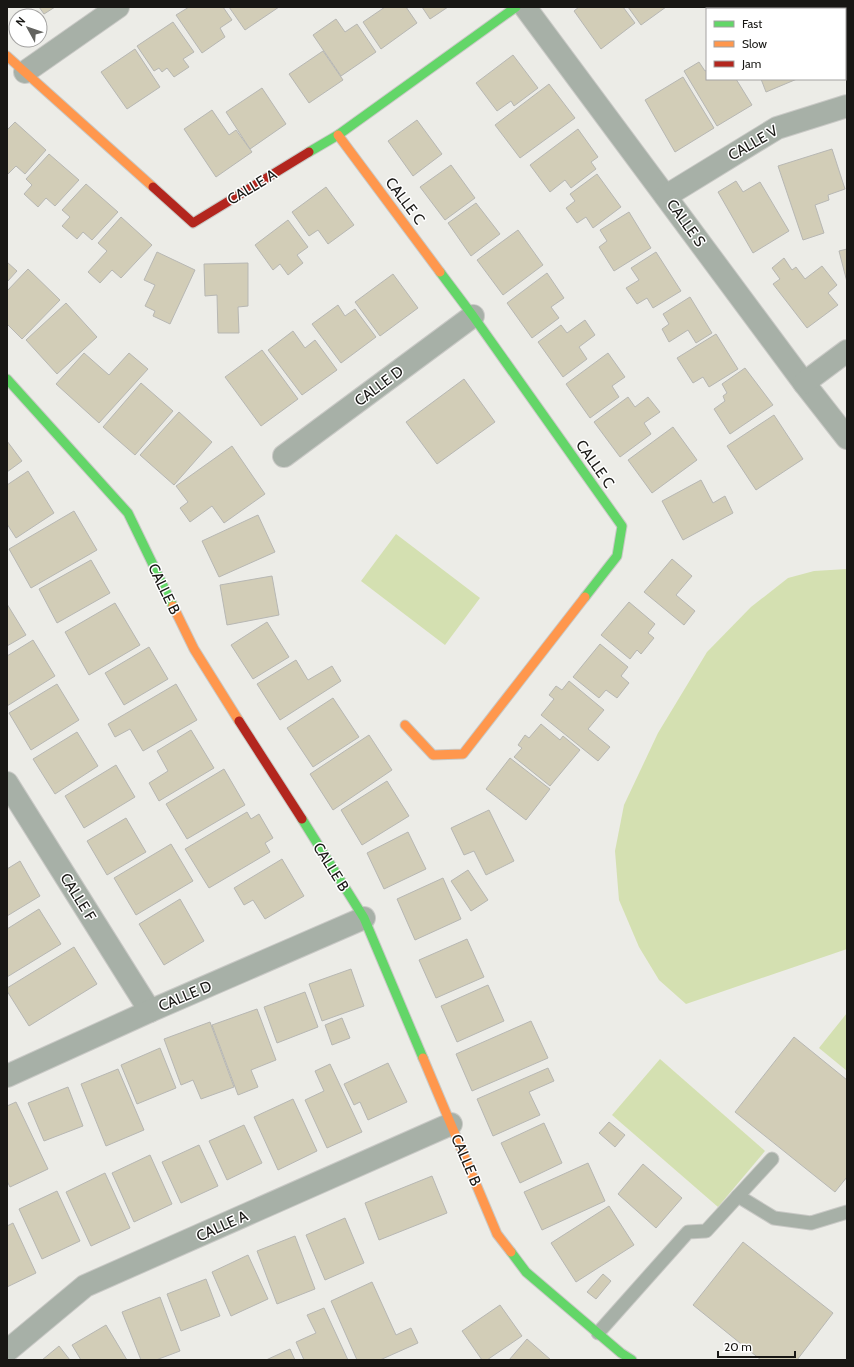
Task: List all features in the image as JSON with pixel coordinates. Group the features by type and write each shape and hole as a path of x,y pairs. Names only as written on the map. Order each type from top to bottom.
{"street":[{"path":"25,72 118,7"},
{"name":"CALLE A","path":"7,56 193,223 338,135 516,7"},
{"name":"CALLE S","path":"525,7 804,383 847,438"},
{"name":"CALLE V","path":"666,196 777,128 847,106"},
{"name":"CALLE C","path":"338,135 473,316 622,526 617,556 463,754 433,755 405,725"},
{"name":"CALLE D","path":"284,456 473,316"},
{"path":"804,383 847,352"},
{"name":"CALLE B","path":"7,379 128,513 194,649 364,918 497,1234 526,1272 598,1333 623,1358"},
{"name":"CALLE F","path":"7,783 150,1011"},
{"name":"CALLE D","path":"7,1076 150,1011 364,918"},
{"name":"CALLE A","path":"7,1351 85,1286 451,1124"}],"lane":[{"path":"598,1333 688,1232 706,1231 772,1159"},
{"path":"738,1196 774,1218 811,1223 847,1212"}],"green space":[{"path":"396,534 480,598 445,645 361,581"},
{"path":"847,569 847,949 686,1004 659,980 639,947 619,900 615,851 624,805 658,733 707,652 751,607 788,578 814,571"},
{"path":"847,1013 847,1071 819,1048"},
{"path":"660,1059 765,1151 718,1207 612,1115"}],"building":[{"path":"39,7 55,7 48,11 48,8"},
{"path":"189,7 223,7 232,20 220,28 225,37 202,53 176,15"},
{"path":"229,7 279,7 245,30"},
{"path":"385,7 406,7 417,23 381,49 363,22"},
{"path":"422,7 448,7 430,19"},
{"path":"579,7 623,7 635,23 601,49 574,11"},
{"path":"628,7 666,7 641,25"},
{"path":"847,7 846,62 846,8 844,8"},
{"path":"336,19 345,32 357,24 376,52 341,76 313,35"},
{"path":"173,22 194,52 183,59 189,67 174,77 167,68 162,72 159,68 154,71 137,46"},
{"path":"135,49 160,87 127,109 101,72"},
{"path":"323,51 343,80 309,103 289,74"},
{"path":"513,55 538,88 514,106 511,101 497,111 476,83"},
{"path":"699,62 706,70 706,80 737,80 752,105 717,126 684,71"},
{"path":"683,77 714,128 675,152 645,100"},
{"path":"761,80 795,80 766,92"},
{"path":"549,84 575,118 520,158 495,125"},
{"path":"262,88 286,124 250,149 226,112"},
{"path":"212,110 229,135 236,130 252,152 216,177 184,129"},
{"path":"417,120 442,154 413,176 388,141"},
{"path":"15,122 46,150 25,174 16,166 8,174 7,173 7,130"},
{"path":"578,129 598,157 591,162 596,169 571,188 565,180 550,192 530,165"},
{"path":"832,149 845,189 828,195 829,200 815,205 824,233 803,240 778,166"},
{"path":"49,154 79,180 55,206 46,198 38,207 24,194 32,185 26,179"},
{"path":"451,165 475,198 445,220 420,187"},
{"path":"597,174 621,207 593,228 586,217 577,223 566,208 575,201 570,194"},
{"path":"736,181 743,192 760,182 789,231 753,253 718,192"},
{"path":"86,184 118,212 92,240 83,232 77,239 62,226 70,217 62,210"},
{"path":"326,187 354,225 328,244 318,230 309,236 292,212"},
{"path":"476,203 500,234 471,256 448,223"},
{"path":"629,212 651,248 614,271 599,247 607,241 600,230"},
{"path":"121,217 152,245 121,278 112,270 100,283 88,272 107,251 98,243"},
{"path":"288,220 308,247 297,255 303,263 288,275 280,264 273,270 255,245"},
{"path":"518,230 543,265 503,295 477,260"},
{"path":"847,249 847,282 839,251"},
{"path":"157,252 195,270 170,324 153,316 155,311 145,306 155,285 144,280"},
{"path":"656,252 681,291 653,308 647,298 637,304 626,288 639,280 631,268"},
{"path":"784,258 792,270 796,267 805,279 822,266 837,285 828,293 838,305 807,328 773,284 780,279 772,268"},
{"path":"7,262 17,271 7,282"},
{"path":"248,263 248,306 238,307 239,333 218,333 217,295 205,296 204,264"},
{"path":"28,269 60,300 22,339 7,324 7,291"},
{"path":"547,273 564,298 551,307 559,318 532,338 507,303"},
{"path":"393,274 418,308 380,336 355,302"},
{"path":"690,297 712,333 696,343 688,330 669,342 662,329 669,324 663,314"},
{"path":"66,303 97,337 57,374 26,340"},
{"path":"338,305 345,316 355,309 376,337 341,363 312,324"},
{"path":"585,320 595,335 579,347 587,359 563,377 538,342 561,325 567,333"},
{"path":"293,331 305,348 315,340 337,370 302,395 268,350"},
{"path":"716,334 738,369 709,387 703,377 693,383 677,358"},
{"path":"262,350 298,399 261,426 225,377"},
{"path":"84,353 109,375 129,353 148,369 99,423 56,384"},
{"path":"608,353 625,377 612,386 619,397 590,418 566,384"},
{"path":"745,368 773,405 730,434 714,409 725,401 723,396 727,393 722,384"},
{"path":"464,379 495,422 437,464 406,422"},
{"path":"141,383 173,411 135,455 103,427"},
{"path":"628,397 635,407 648,397 660,412 644,423 651,434 620,457 594,422"},
{"path":"179,412 212,442 174,485 140,455"},
{"path":"774,415 803,459 756,490 727,446"},
{"path":"673,427 697,460 652,493 628,460"},
{"path":"7,441 22,461 7,472"},
{"path":"232,446 265,494 224,523 212,506 190,522 180,508 188,502 176,486"},
{"path":"28,471 54,513 16,538 7,524 7,485"},
{"path":"701,480 713,503 725,496 733,513 683,540 662,501"},
{"path":"74,511 97,550 31,588 9,549"},
{"path":"258,515 275,552 219,577 202,541"},
{"path":"672,559 692,576 676,595 695,611 684,625 644,592"},
{"path":"91,560 110,593 57,623 39,589"},
{"path":"272,576 279,615 227,625 220,585"},
{"path":"629,602 655,624 648,633 654,638 641,654 637,650 630,659 601,635"},
{"path":"115,603 140,645 89,675 65,632"},
{"path":"7,604 26,635 7,646"},
{"path":"267,622 289,657 253,679 231,645"},
{"path":"33,640 55,676 7,706 7,656"},
{"path":"600,644 628,667 621,676 629,683 617,698 606,690 599,698 573,677"},
{"path":"149,647 168,679 124,705 105,673"},
{"path":"296,660 308,680 332,666 341,681 280,720 257,684"},
{"path":"569,681 604,710 588,729 610,747 598,761 541,715 554,699 549,695 556,686 562,690"},
{"path":"57,684 79,720 31,750 9,713"},
{"path":"176,684 197,720 143,751 130,729 115,737 108,724"},
{"path":"333,698 359,737 313,767 287,728"},
{"path":"541,724 560,740 563,736 580,750 550,786 514,757 522,748 518,745 525,735 529,738"},
{"path":"191,730 214,768 159,801 149,783 168,771 157,751"},
{"path":"77,732 98,766 55,794 33,759"},
{"path":"369,735 392,770 333,810 310,774"},
{"path":"510,758 550,789 526,820 486,789"},
{"path":"116,765 135,797 84,828 65,796"},
{"path":"224,769 245,805 187,839 166,804"},
{"path":"387,781 409,816 362,845 341,810"},
{"path":"489,810 514,861 486,875 474,851 464,855 451,828"},
{"path":"247,812 251,819 259,814 273,838 265,843 270,852 209,888 185,849"},
{"path":"126,818 146,852 107,875 87,841"},
{"path":"408,832 426,869 384,889 367,853"},
{"path":"171,844 193,881 136,915 114,878"},
{"path":"282,859 304,896 265,919 253,900 244,905 234,888"},
{"path":"20,861 40,896 7,916 7,869"},
{"path":"468,870 488,900 471,911 451,881"},
{"path":"443,878 461,919 415,940 397,899"},
{"path":"180,899 204,941 164,965 139,924"},
{"path":"39,909 61,944 7,977 7,929"},
{"path":"467,939 484,977 436,998 419,960"},
{"path":"74,947 97,984 29,1026 7,991 7,988"},
{"path":"351,969 364,1006 322,1021 309,984"},
{"path":"488,985 504,1021 457,1042 441,1006"},
{"path":"305,992 318,1027 277,1043 264,1007"},
{"path":"257,1009 276,1060 251,1070 258,1087 238,1095 212,1025"},
{"path":"342,1018 350,1038 332,1045 325,1025"},
{"path":"531,1021 548,1058 472,1091 456,1054"},
{"path":"210,1022 234,1087 201,1099 193,1080 181,1085 164,1039"},
{"path":"794,1037 847,1080 847,1177 835,1192 735,1112"},
{"path":"160,1048 176,1088 137,1104 121,1065"},
{"path":"388,1063 407,1102 368,1120 360,1102 354,1105 344,1084"},
{"path":"330,1064 362,1132 327,1148 305,1100 324,1091 315,1071"},
{"path":"548,1068 554,1081 529,1092 540,1115 493,1136 477,1099"},
{"path":"118,1069 144,1130 106,1146 81,1084"},
{"path":"68,1087 83,1126 44,1141 28,1103"},
{"path":"293,1099 317,1151 278,1170 254,1117"},
{"path":"16,1102 48,1169 10,1187 7,1181 7,1106"},
{"path":"609,1122 625,1135 615,1147 599,1133"},
{"path":"544,1123 562,1163 520,1183 501,1143"},
{"path":"244,1125 262,1163 227,1180 209,1141"},
{"path":"199,1145 218,1186 181,1203 162,1162"},
{"path":"150,1155 172,1204 134,1222 112,1173"},
{"path":"588,1163 605,1201 542,1230 524,1192"},
{"path":"643,1164 682,1198 656,1228 618,1194"},
{"path":"105,1173 130,1228 91,1246 66,1192"},
{"path":"432,1176 447,1213 379,1240 365,1203"},
{"path":"57,1191 80,1241 42,1259 19,1209"},
{"path":"609,1206 634,1245 576,1282 551,1243"},
{"path":"345,1218 364,1263 325,1280 306,1235"},
{"path":"13,1223 36,1273 7,1287 7,1226"},
{"path":"295,1236 315,1289 277,1304 257,1251"},
{"path":"743,1242 833,1313 797,1360 761,1360 693,1305"},
{"path":"248,1255 268,1299 231,1316 212,1272"},
{"path":"603,1274 611,1281 596,1299 587,1292"},
{"path":"206,1279 220,1316 181,1331 167,1294"},
{"path":"372,1282 396,1335 411,1328 418,1343 380,1360 357,1360 331,1301"},
{"path":"160,1297 180,1351 156,1360 141,1360 122,1312"},
{"path":"500,1305 522,1336 487,1360 482,1360 462,1331"},
{"path":"324,1308 348,1360 304,1360 296,1342 316,1333 307,1315"},
{"path":"106,1325 127,1360 81,1360 72,1345"},
{"path":"527,1339 551,1360 509,1360"},
{"path":"59,1346 70,1360 42,1360"},
{"path":"290,1349 295,1360 266,1360"}],"traffic: fast":[{"path":"309,152 338,135 516,7"},
{"path":"440,272 622,526 617,556 585,597"},
{"path":"7,379 128,513 173,606"},
{"path":"302,819 364,918 423,1058"},
{"path":"511,1252 526,1272 621,1353 632,1360"}],"traffic: slow":[{"path":"7,56 153,187"},
{"path":"338,135 440,272"},
{"path":"405,725 433,755 463,754 585,597"},
{"path":"173,606 194,649 239,721"},
{"path":"423,1058 497,1234 511,1252"}],"traffic: jam":[{"path":"153,187 193,223 309,152"},
{"path":"239,721 302,819"}]}
